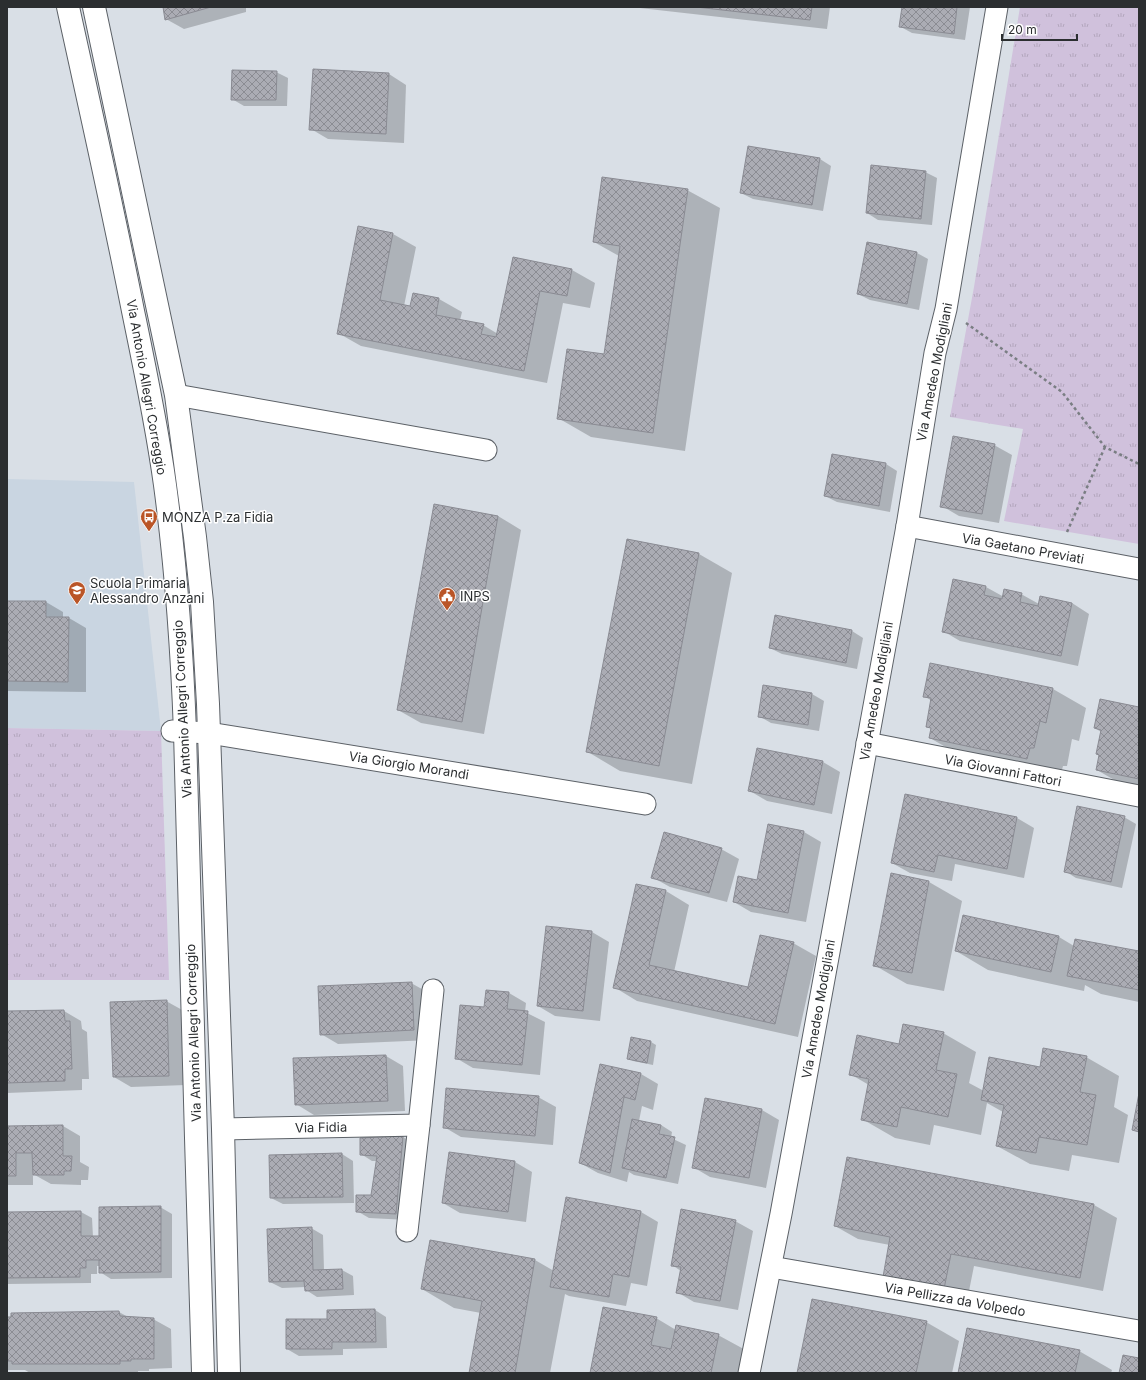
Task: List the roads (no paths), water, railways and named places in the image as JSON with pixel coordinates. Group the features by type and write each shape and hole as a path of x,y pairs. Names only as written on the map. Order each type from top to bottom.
{"street":[{"name":"Via Antonio Allegri Correggio","path":"68,7 114,216 147,376 165,486 172,549 183,672 179,731 204,1373"},
{"name":"Via Antonio Allegri Correggio","path":"94,7 176,395 195,537 201,595 209,733 223,1130 229,1373"},
{"name":"Via Amedeo Modigliani","path":"749,1373 771,1267 907,526 935,353 946,309 997,7"},
{"name":"Via Antonio Allegri Correggio","path":"176,395 486,450"},
{"name":"Via Gaetano Previati","path":"907,526 1139,569"},
{"name":"Via Giorgio Morandi","path":"179,731 209,733 645,804"},
{"name":"Via Giovanni Fattori","path":"867,743 1139,796"},
{"path":"407,1231 433,990"},
{"name":"Via Fidia","path":"223,1130 419,1124"},
{"name":"Via Pellizza da Volpedo","path":"771,1267 1139,1331"}],"place":[{"name":"MONZA P.za Fidia","path":"149,532"},
{"name":"Scuola Primaria Alessandro Anzani","path":"77,605"},
{"name":"INPS","path":"447,611"}]}
